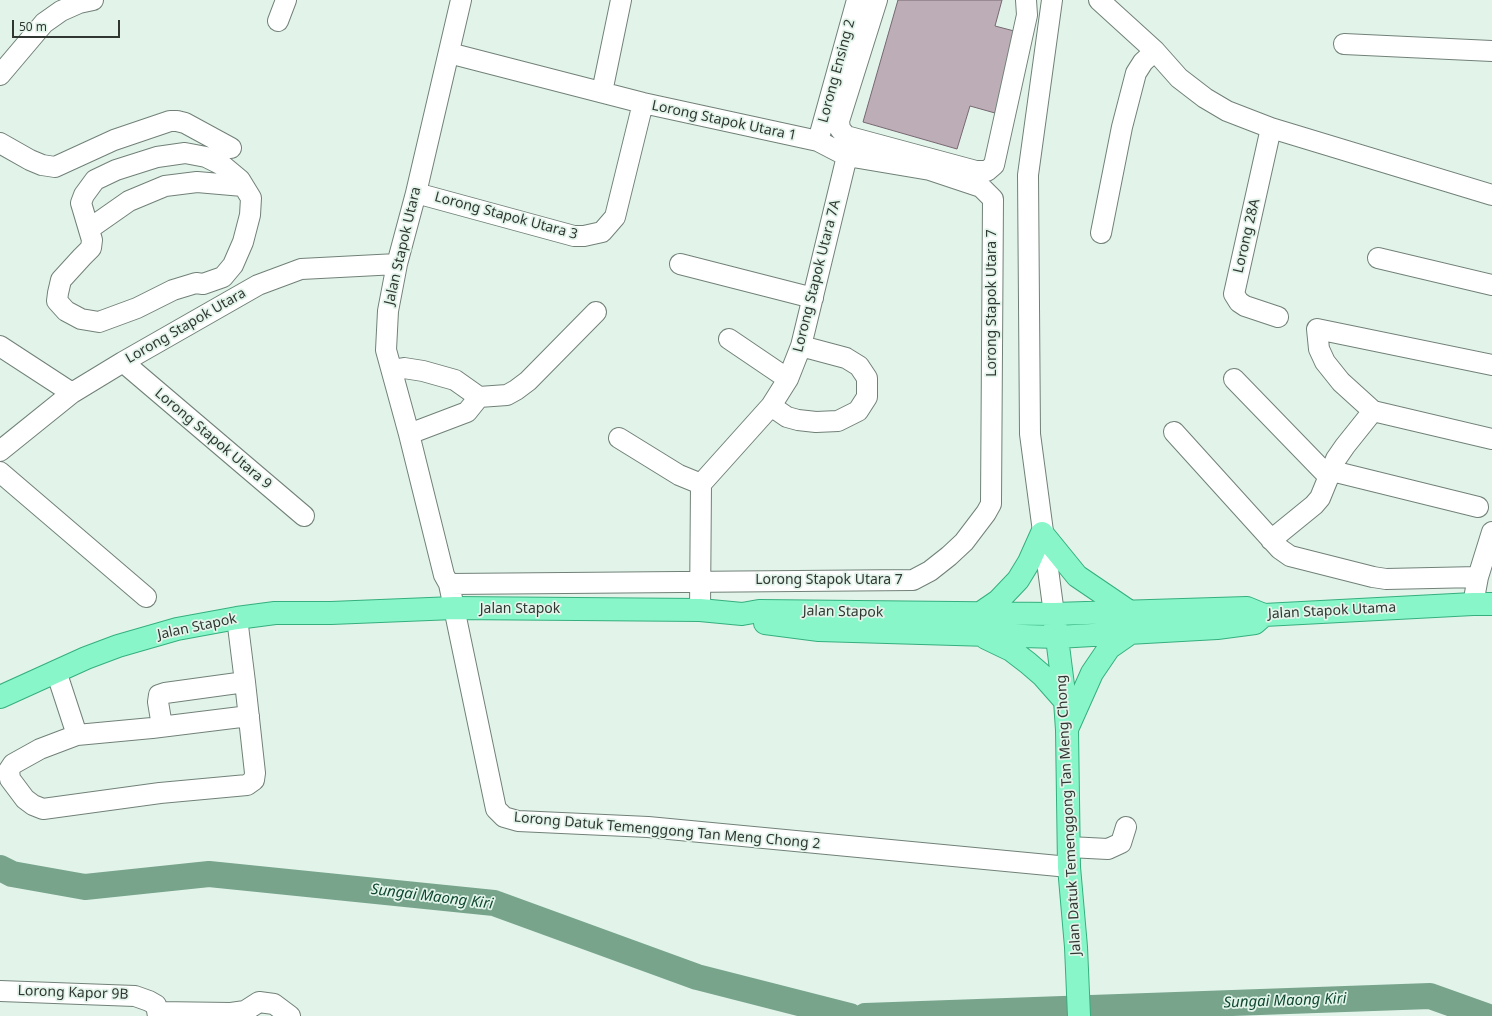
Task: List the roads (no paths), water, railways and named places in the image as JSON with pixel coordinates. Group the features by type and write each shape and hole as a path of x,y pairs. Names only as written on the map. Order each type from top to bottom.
{"main road":[{"path":"978,614 998,601 1018,580 1029,562 1042,533 1077,576 1131,622"},
{"name":"Jalan Stapok Utama","path":"1054,614 1131,622 1247,608 1264,615 1483,604"},
{"name":"Jalan Stapok","path":"0,697 86,658 118,646 176,629 236,618 275,613 454,608 700,610 742,614 759,611 1054,614"},
{"path":"742,614 759,623 819,630 1057,637 1131,622"},
{"name":"Jalan Datuk Temenggong Tan Meng Chong","path":"1054,614 1067,730 1069,857 1076,947 1078,1016"},
{"path":"1067,730 1092,673 1109,648 1131,622"},
{"path":"960,633 979,635 1011,650 1043,676 1065,702"}],"street":[{"path":"0,76 44,23 61,11 79,3 93,0"},
{"path":"278,21 286,0"},
{"name":"Jalan Stapok Utara","path":"449,584 444,575 409,434 386,350 388,311 397,264 416,193 461,0"},
{"path":"602,92 621,0"},
{"name":"Lorong Ensing 2","path":"818,141 855,0"},
{"path":"877,0 839,121 840,129 846,136 976,171 987,170 994,165 1027,15 1026,0"},
{"path":"1052,0 1028,176 1030,434 1054,614"},
{"path":"1103,1 1155,51 1179,78 1204,98 1227,111 1271,128 1492,195"},
{"path":"1344,44 1492,51"},
{"path":"1100,233 1122,127 1136,73 1143,62 1155,51"},
{"name":"Lorong Stapok Utara 1","path":"449,53 643,103 818,141 847,156 930,170 981,187 993,199"},
{"name":"Lorong Stapok Utara 3","path":"416,193 574,236 584,236 602,232 614,217 643,103"},
{"path":"0,143 30,160 42,165 55,167 114,140 170,121 177,121 231,148"},
{"name":"Lorong 28A","path":"1271,128 1234,294 1239,302 1245,306 1278,317"},
{"path":"185,153 206,157 222,166 240,180 251,198 250,216 242,242 233,265 223,278 203,284 196,283 173,290 137,308 99,322 74,316 66,311 57,301 62,280 91,248 92,240 89,229 81,203 84,195 96,180 116,170 157,157 185,153"},
{"name":"Lorong Stapok Utara 7A","path":"701,484 771,406 788,379 801,346 847,156"},
{"path":"89,229 129,201 165,186 197,182 243,186"},
{"name":"Lorong Stapok Utara 7","path":"449,584 913,580 930,571 964,542 991,504 993,199"},
{"path":"1378,258 1492,285"},
{"name":"Lorong Stapok Utara","path":"0,451 72,393 258,285 301,269 397,264"},
{"path":"680,264 813,298"},
{"path":"203,284 217,308"},
{"path":"392,370 404,368 423,370 455,380 479,397 507,395 528,381 596,312"},
{"path":"1492,365 1317,329 1319,349 1325,362 1341,382 1373,411 1492,439"},
{"path":"729,339 788,379"},
{"path":"0,346 72,393"},
{"path":"771,406 787,417 798,420 838,422 858,411 867,396 867,378 859,366 846,358 801,346"},
{"name":"Lorong Stapok Utara 9","path":"123,362 304,516"},
{"path":"1234,379 1331,474 1478,507"},
{"path":"409,434 467,412 479,397"},
{"path":"1272,540 1314,505 1320,498 1336,459 1373,411"},
{"path":"1174,432 1280,549 1290,556 1386,579 1478,577"},
{"path":"619,438 679,476 701,484 700,610"},
{"path":"0,472 146,597"},
{"path":"1483,604 1478,577 1492,532"},
{"name":"Lorong Datuk Temenggong Tan Meng Chong 2","path":"449,584 496,809 504,817 518,821 648,828 1069,857 1108,849 1121,843 1126,827"},
{"path":"236,618 245,682 249,716 255,774 254,780 247,785 160,793 43,809 33,805 25,799 5,772 13,764 40,749 77,735 249,716"},
{"path":"56,671 77,735"},
{"path":"162,726 158,702 159,695 245,682"},
{"name":"Lorong Kapor 9B","path":"0,991 135,996 156,1005 158,1014"},
{"path":"158,1014 245,1012 259,1002 274,1004 290,1016"}],"waterway":[{"name":"Sungai Maong Kiri","path":"0,868 12,874 85,887 209,874 494,903 697,977 850,1016"},
{"name":"Sungai Maong Kiri","path":"865,1016 1430,996 1486,1016"}]}
